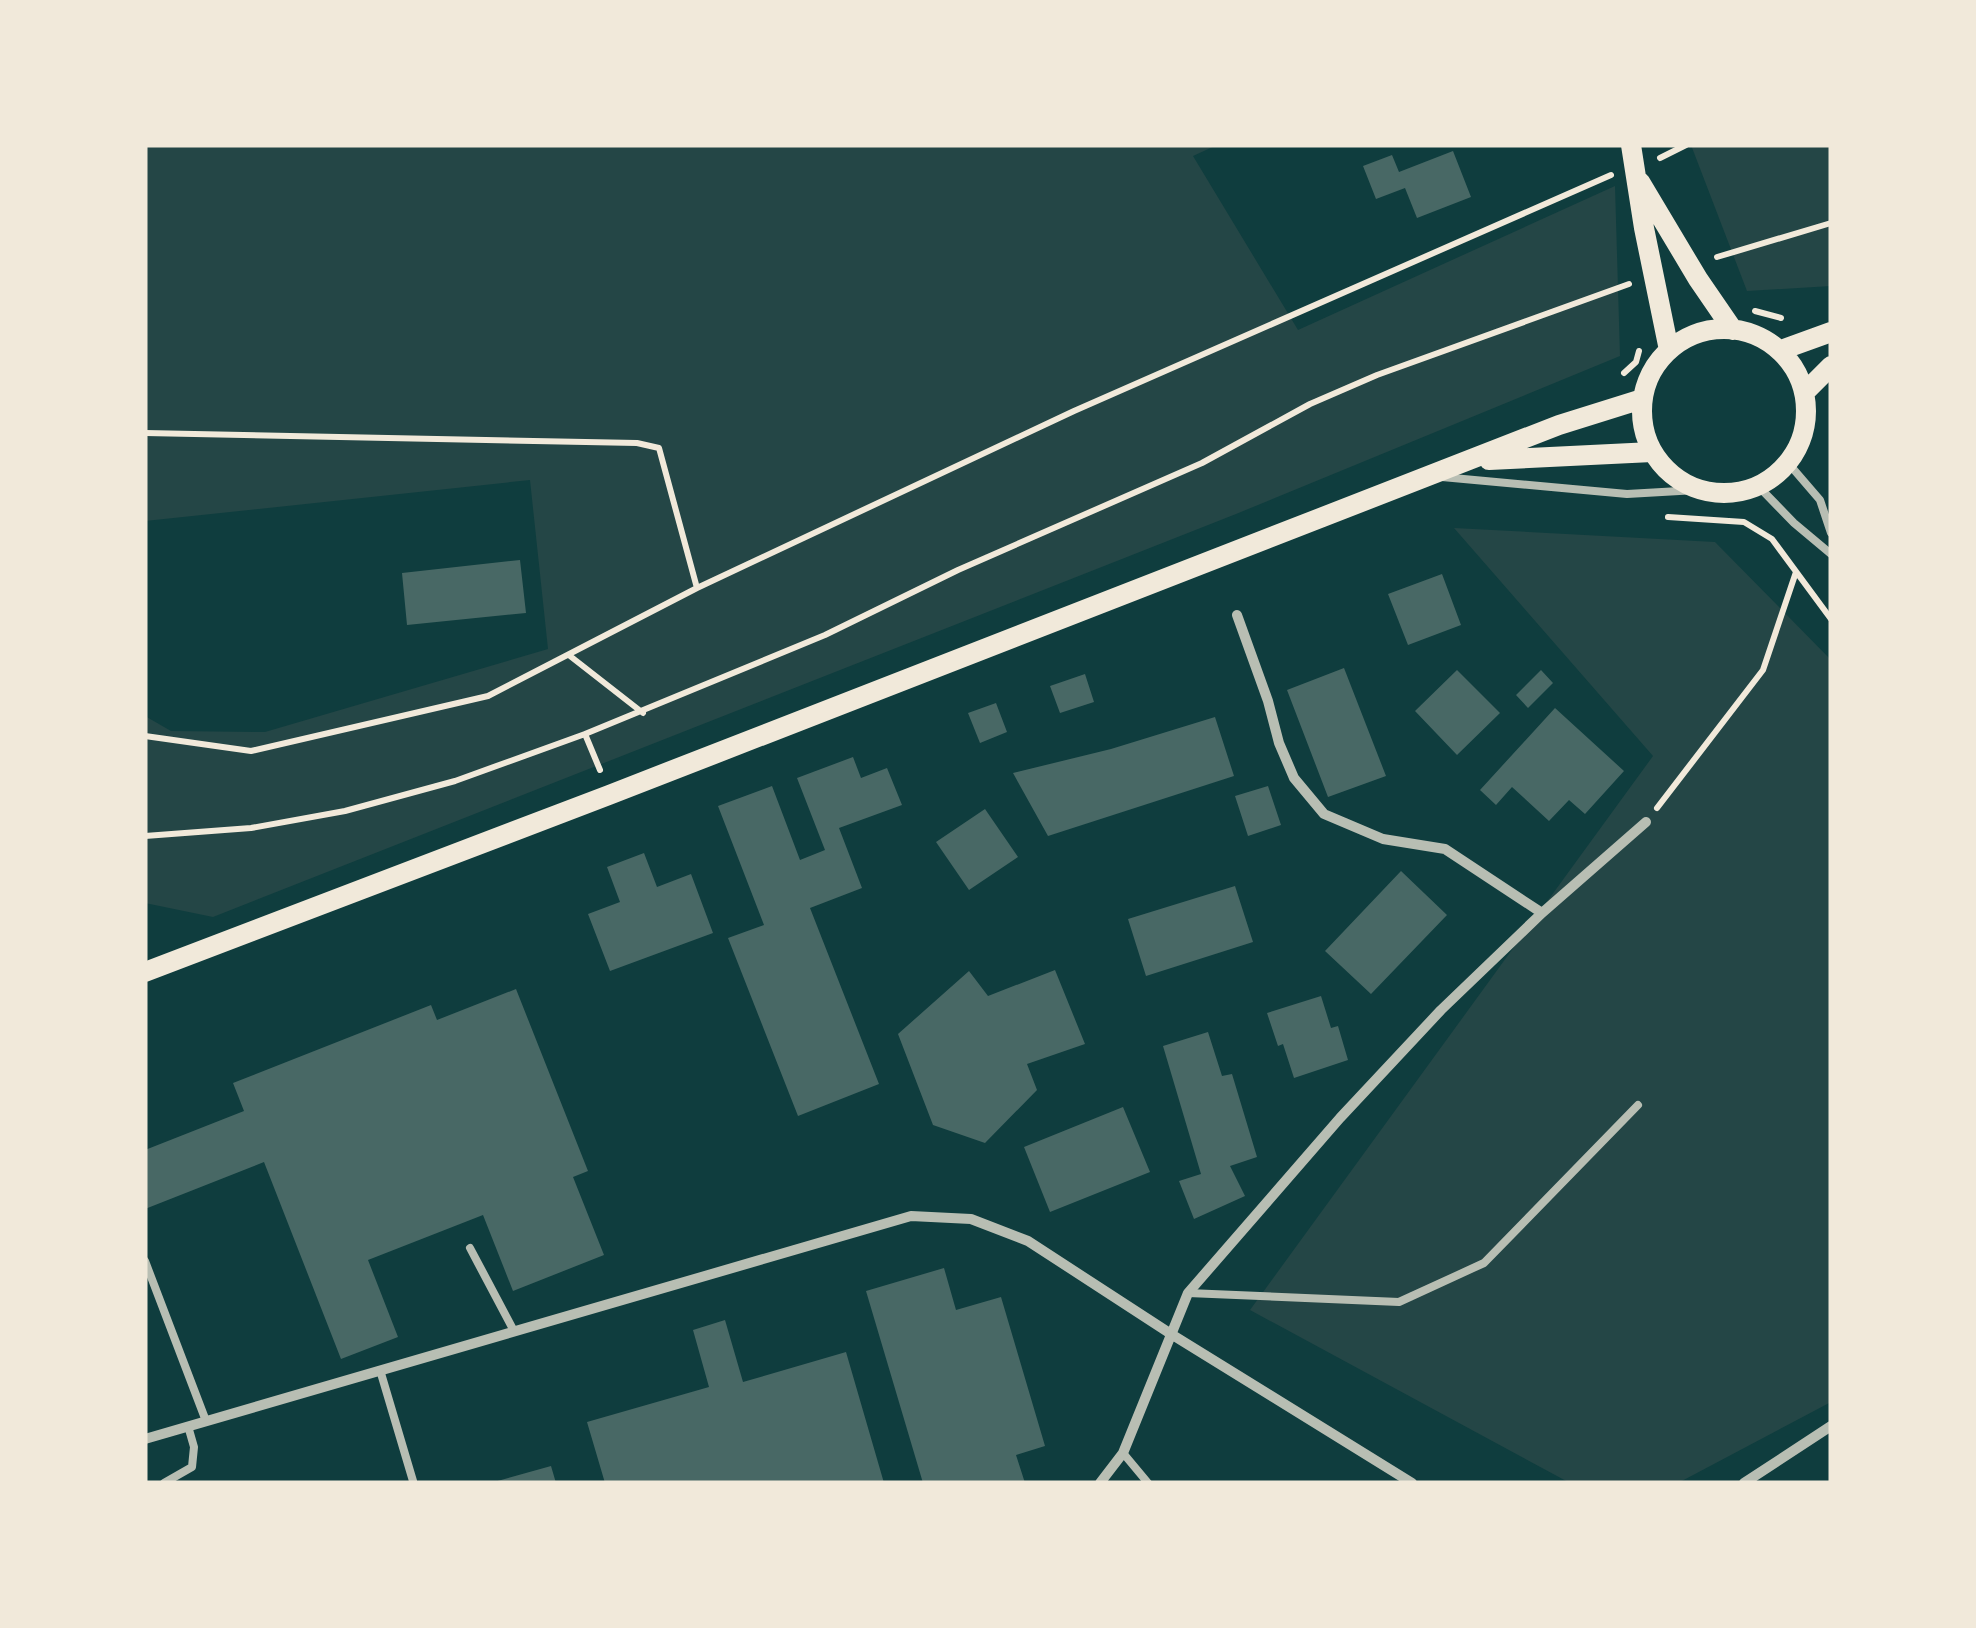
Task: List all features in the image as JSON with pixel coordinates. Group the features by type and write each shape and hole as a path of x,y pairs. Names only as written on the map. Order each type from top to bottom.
{"main road":[{"path":"1631,145 1666,341 1642,399 1645,436 1652,452 1672,475 1697,490 1728,494 1760,486 1788,464 1801,442 1807,418 1805,392 1796,370 1780,350 1766,340 1733,330 1714,329 1666,341"},
{"path":"1634,172 1733,330"},
{"path":"1780,350 1831,332"},
{"path":"1805,392 1831,366"},
{"path":"145,972 1560,425 1642,399"},
{"path":"1472,461 1652,452"}],"street":[{"path":"1237,615 1279,744 1294,778 1324,814 1384,839 1445,850 1542,913"},
{"path":"1100,1483 1123,1453 1188,1293 1327,1133 1441,1010 1542,913 1646,822"},
{"path":"145,1439 910,1216 971,1219 1028,1241 1412,1483"},
{"path":"1744,1483 1831,1426"}],"lane":[{"path":"1788,464 1820,500 1831,533"},
{"path":"1432,476 1627,494 1697,490"},
{"path":"1760,486 1794,523 1831,554"},
{"path":"1188,1293 1399,1302 1484,1263 1638,1105"},
{"path":"470,1248 514,1331"},
{"path":"145,1260 206,1421"},
{"path":"380,1370 413,1481"},
{"path":"164,1483 192,1467 194,1447 188,1426"},
{"path":"1123,1453 1148,1483"}],"path":[{"path":"145,736 250,751 488,696 698,588 1074,411 1392,274 1606,176"},
{"path":"1728,253 1831,223"},
{"path":"145,836 251,828 345,811 455,782 585,734 810,642 993,554 1202,463 1326,397 1594,295"},
{"path":"1741,300 1756,312 1796,318"},
{"path":"145,432 637,443 659,448 698,588"},
{"path":"1658,516 1744,522 1772,539 1831,619"},
{"path":"1646,822 1763,670 1796,570"},
{"path":"570,656 643,712"},
{"path":"585,734 609,795"}],"shaded area":[{"path":"145,145 1217,145 1193,156 1298,330 1615,186 1620,356 1236,514 213,917 145,903 145,716 171,731 265,732 548,649 530,480 145,521"},
{"path":"1691,145 1831,145 1831,286 1747,291"},
{"path":"1454,528 1715,542 1831,660 1831,1402 1678,1483 1570,1483 1250,1310 1653,756"}],"building":[{"path":"1453,151 1471,197 1417,218 1405,188 1376,199 1363,166 1392,155 1399,172"},
{"path":"520,560 526,613 407,625 402,573"},
{"path":"1442,574 1461,625 1408,645 1388,594"},
{"path":"1344,668 1386,776 1328,797 1287,690"},
{"path":"1457,670 1500,713 1457,755 1415,711"},
{"path":"1541,670 1553,683 1528,708 1516,695"},
{"path":"1085,674 1094,702 1060,713 1050,686"},
{"path":"996,703 1007,732 980,743 968,713"},
{"path":"1555,708 1624,771 1585,814 1569,800 1549,821 1512,787 1496,805 1480,790"},
{"path":"1215,717 1234,776 1048,836 1013,773 1111,749"},
{"path":"853,757 861,778 887,768 902,805 839,828 862,888 810,908 879,1084 798,1116 728,938 764,925 718,806 772,786 800,860 825,850 797,778"},
{"path":"1268,786 1281,825 1248,836 1235,796"},
{"path":"985,809 1018,857 969,890 936,842"},
{"path":"644,853 657,887 691,874 713,933 610,971 588,914 620,902 607,867"},
{"path":"1401,871 1447,915 1371,994 1325,951"},
{"path":"1235,886 1253,942 1146,976 1128,919"},
{"path":"1055,970 1085,1044 1027,1064 1037,1090 985,1143 933,1125 898,1034 969,971 988,996"},
{"path":"516,989 588,1171 573,1177 604,1255 513,1291 483,1215 368,1260 398,1337 341,1359 264,1162 145,1209 145,1150 244,1111 233,1083 431,1005 437,1020"},
{"path":"1321,996 1331,1028 1338,1026 1348,1060 1294,1078 1267,1013"},
{"path":"1208,1032 1222,1076 1232,1074 1257,1157 1230,1166 1245,1196 1194,1219 1179,1181 1201,1174 1163,1046"},
{"path":"1123,1107 1150,1172 1050,1212 1024,1147"},
{"path":"944,1268 956,1310 1001,1297 1045,1446 1016,1455 1025,1483 923,1483 866,1291"},
{"path":"725,1320 743,1382 846,1352 884,1483 605,1483 587,1422 709,1387 693,1330"},
{"path":"551,1466 556,1483 494,1483 494,1482"}]}
